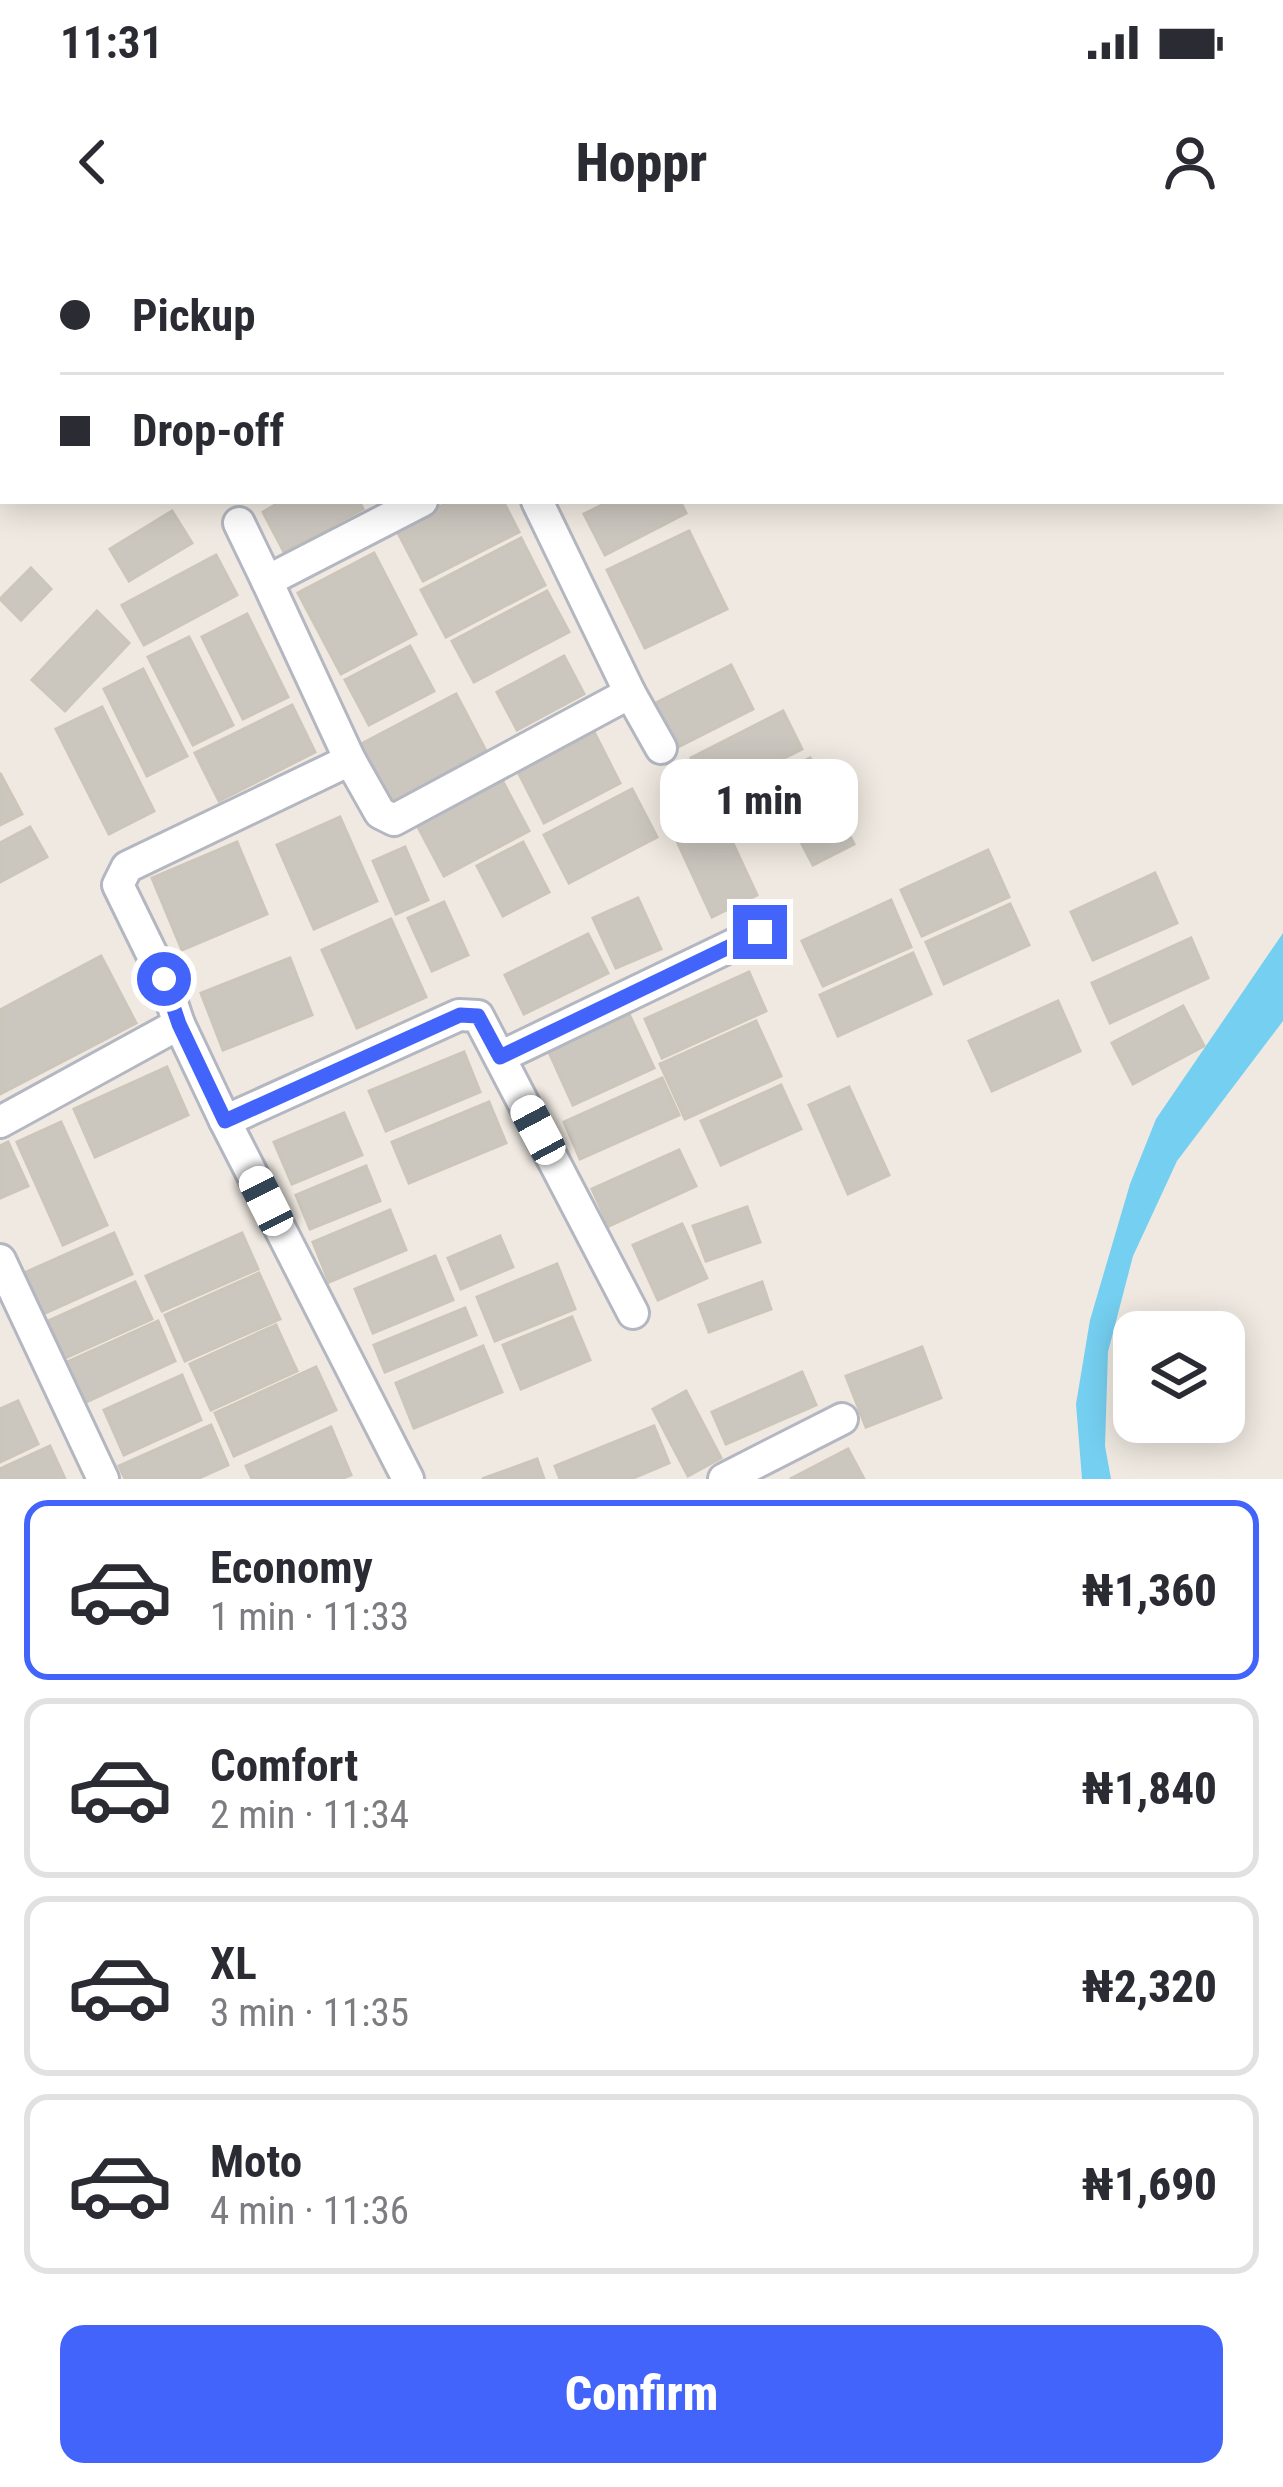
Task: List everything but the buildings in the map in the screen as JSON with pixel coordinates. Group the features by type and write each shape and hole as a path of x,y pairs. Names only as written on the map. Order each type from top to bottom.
{"street":[{"path":"267,581 416,504"},
{"path":"537,504 661,748"},
{"path":"239,523 380,814 394,820 630,693"},
{"path":"350,760 127,868 118,885 225,1121 408,1479"},
{"path":"500,1057 760,932"},
{"path":"225,1121 460,1015 478,1016 633,1313"},
{"path":"0,1122 179,1024"},
{"path":"0,1260 103,1479"},
{"path":"724,1479 842,1419"}],"water":[{"path":"1283,933 1283,1021 1177,1161 1133,1256 1119,1311 1113,1311 1108,1352 1105,1446 1111,1479 1082,1479 1076,1404 1090,1320 1130,1184 1156,1119"}],"route":[{"path":"164,979 179,1024 225,1121 460,1015 478,1016 500,1057 760,932"}]}
